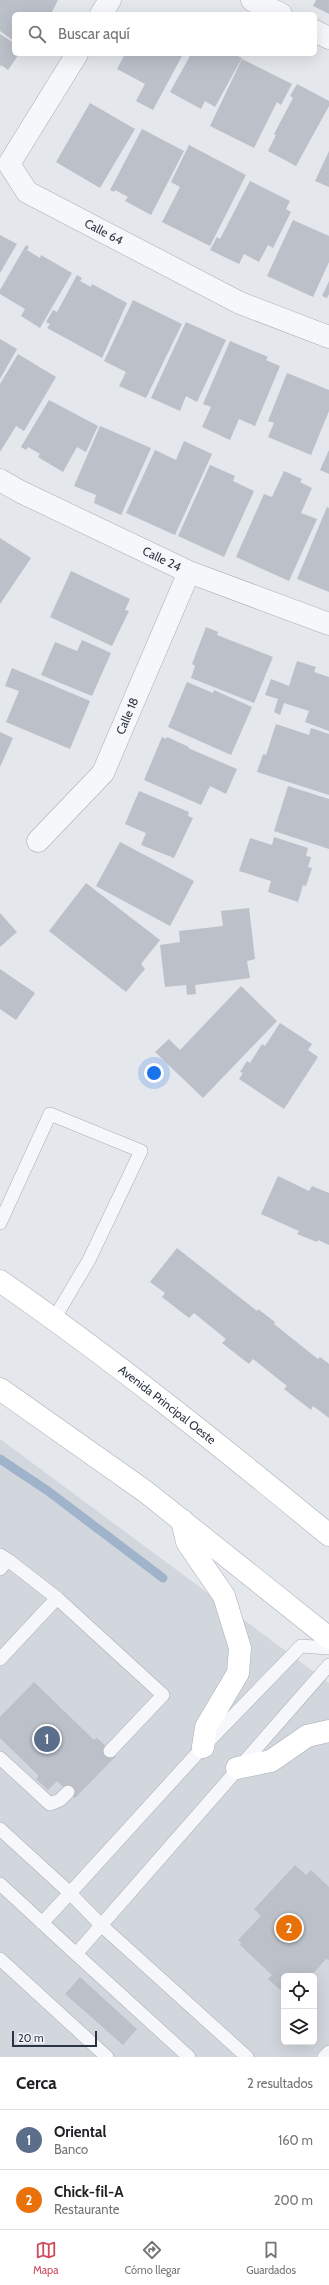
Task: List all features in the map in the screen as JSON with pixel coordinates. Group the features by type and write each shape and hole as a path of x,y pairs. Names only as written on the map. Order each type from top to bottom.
{"main road":[{"name":"Avenida Principal Oeste","path":"0,1281 54,1319 243,1464 329,1535"},
{"path":"0,1389 146,1492 329,1638"},
{"path":"182,1520 188,1542 224,1596 240,1648 238,1673 206,1727 203,1747"},
{"path":"237,1768 271,1761 307,1736 329,1731"}],"street":[{"path":"102,12 110,0"},
{"path":"252,0 277,12"},
{"path":"317,32 329,38"},
{"name":"Calle 64","path":"76,56 9,164 27,192 240,303 329,336"},
{"name":"Calle 24","path":"0,480 21,492 188,572 329,624"},
{"name":"Calle 18","path":"38,841 103,773 188,572"}],"lane":[{"path":"0,1223 50,1114 141,1151 89,1260 54,1319"},
{"path":"3,1562 57,1598 163,1694 110,1751"},
{"path":"0,1659 57,1598"},
{"path":"42,1923 203,1747 301,1646 329,1648"},
{"path":"76,1954 237,1768 329,1665"},
{"path":"0,1758 50,1804 60,1800 68,1792"},
{"path":"0,1829 70,1893 102,1925 247,2057"},
{"path":"0,1884 189,2057"},
{"path":"0,1959 107,2057"},
{"path":"324,2057 329,2052"}],"shaded area":[{"path":"0,1439 329,1683 329,2057 0,2057"}],"building":[{"path":"0,0 58,0 52,12 12,12 12,40 0,31"},
{"path":"316,0 329,0 329,14 313,6"},
{"path":"0,34 12,42 12,56 18,56 8,70 1,65 0,67"},
{"path":"124,56 182,56 153,110 136,101 145,84 117,69"},
{"path":"190,56 238,56 242,58 215,107 205,101 201,109 170,92"},
{"path":"242,59 292,84 281,105 277,102 254,148 210,126"},
{"path":"297,84 329,101 329,106 296,166 268,151 276,135 274,134 293,98 290,96"},
{"path":"90,103 135,129 100,188 56,162"},
{"path":"142,129 184,151 151,215 125,201 128,197 115,190 114,192 110,190"},
{"path":"189,145 246,175 210,246 162,222 180,187 171,182"},
{"path":"329,151 329,187 315,181"},
{"path":"250,181 290,201 286,209 291,212 273,248 268,245 259,262 244,254 239,264 210,250 217,237 220,239"},
{"path":"293,220 329,236 329,262 313,297 267,276"},
{"path":"0,235 17,244 0,273"},
{"path":"26,245 29,247 27,250 40,258 41,255 72,273 40,328 21,316 25,309 0,294 0,290"},
{"path":"77,275 82,278 80,281 91,287 92,284 127,303 102,358 47,328 50,324 46,322 53,310 57,312"},
{"path":"329,281 329,294 327,298 322,296"},
{"path":"133,300 182,324 146,398 119,386 126,372 104,361"},
{"path":"186,322 226,340 197,402 186,396 180,411 151,398"},
{"path":"0,339 17,349 0,379"},
{"path":"230,341 268,357 266,360 280,366 255,426 239,419 230,440 202,427 211,407 203,404"},
{"path":"18,354 56,377 24,431 16,426 0,452 0,384"},
{"path":"287,373 329,390 329,411 311,455 268,437 274,423 268,421"},
{"path":"49,400 98,426 86,452 77,447 63,472 38,457 40,454 28,447 26,450 21,447"},
{"path":"100,426 151,448 121,515 94,503 96,495 74,486"},
{"path":"184,441 212,454 175,535 126,513 155,450 176,460"},
{"path":"329,450 329,474 320,470"},
{"path":"210,465 235,476 233,481 254,491 224,557 178,536"},
{"path":"284,471 302,479 300,482 312,488 301,513 317,519 289,581 236,557 264,494 272,497"},
{"path":"327,507 329,508 329,592 297,579"},
{"path":"0,538 31,558 0,604"},
{"path":"71,571 130,599 125,610 129,611 112,646 50,617"},
{"path":"206,627 218,632 217,635 273,657 254,703 191,678 195,666 192,664"},
{"path":"82,640 111,653 92,696 41,675 55,642 77,651"},
{"path":"297,661 316,667 314,672 329,677 329,731 305,722 309,711 284,703 280,715 274,712 278,699 265,695 271,679 289,686"},
{"path":"12,668 90,701 70,749 6,722 19,691 5,686"},
{"path":"187,682 213,693 214,690 252,707 231,755 168,727"},
{"path":"276,724 309,735 311,728 329,734 329,795 257,772 263,754 266,755"},
{"path":"0,732 13,738 0,767"},
{"path":"162,737 166,739 167,737 189,747 188,748 237,769 226,794 210,786 201,805 144,780"},
{"path":"288,786 329,799 329,849 274,831"},
{"path":"139,791 189,812 188,816 193,818 174,858 141,845 146,833 125,824"},
{"path":"274,837 308,848 306,856 311,857 308,867 312,868 306,886 303,885 298,902 268,892 271,881 239,871 250,838 272,845"},
{"path":"120,842 194,881 170,926 96,886"},
{"path":"86,883 160,940 141,964 145,969 126,992 49,931"},
{"path":"249,908 255,959 247,961 250,978 195,985 196,994 187,995 186,985 165,987 160,945 180,942 179,931 223,926 221,911"},
{"path":"0,913 17,932 0,947"},
{"path":"0,969 35,993 16,1020 0,1009"},
{"path":"241,986 277,1021 203,1098 155,1052 169,1039 180,1050"},
{"path":"280,1023 312,1044 308,1050 318,1057 284,1109 239,1079 243,1073 240,1072 247,1061 250,1063 262,1044 265,1046"},
{"path":"278,1176 309,1191 312,1186 329,1193 329,1245 297,1234 299,1231 261,1214"},
{"path":"177,1248 257,1311 258,1309 275,1322 274,1324 318,1359 320,1357 329,1364 329,1418 313,1406 311,1410 284,1389 287,1386 253,1359 249,1364 222,1343 226,1339 194,1313 189,1318 162,1297 165,1293 150,1282"},
{"path":"34,1682 94,1740 97,1738 116,1756 75,1798 57,1781 48,1790 36,1779 39,1776 0,1738 0,1717"},
{"path":"295,1865 306,1875 311,1870 329,1887 329,1960 326,1959 314,1973 281,1973 281,1990 268,1979 272,1975 240,1945 241,1942 238,1940 261,1916 254,1909"},
{"path":"80,1977 137,2029 123,2045 65,1994"}],"waterway":[{"path":"0,1459 48,1491 163,1578"}],"place":[{"name":"Oriental","path":"47,1739"},
{"name":"Chick-fil-A","path":"289,1928"}]}
